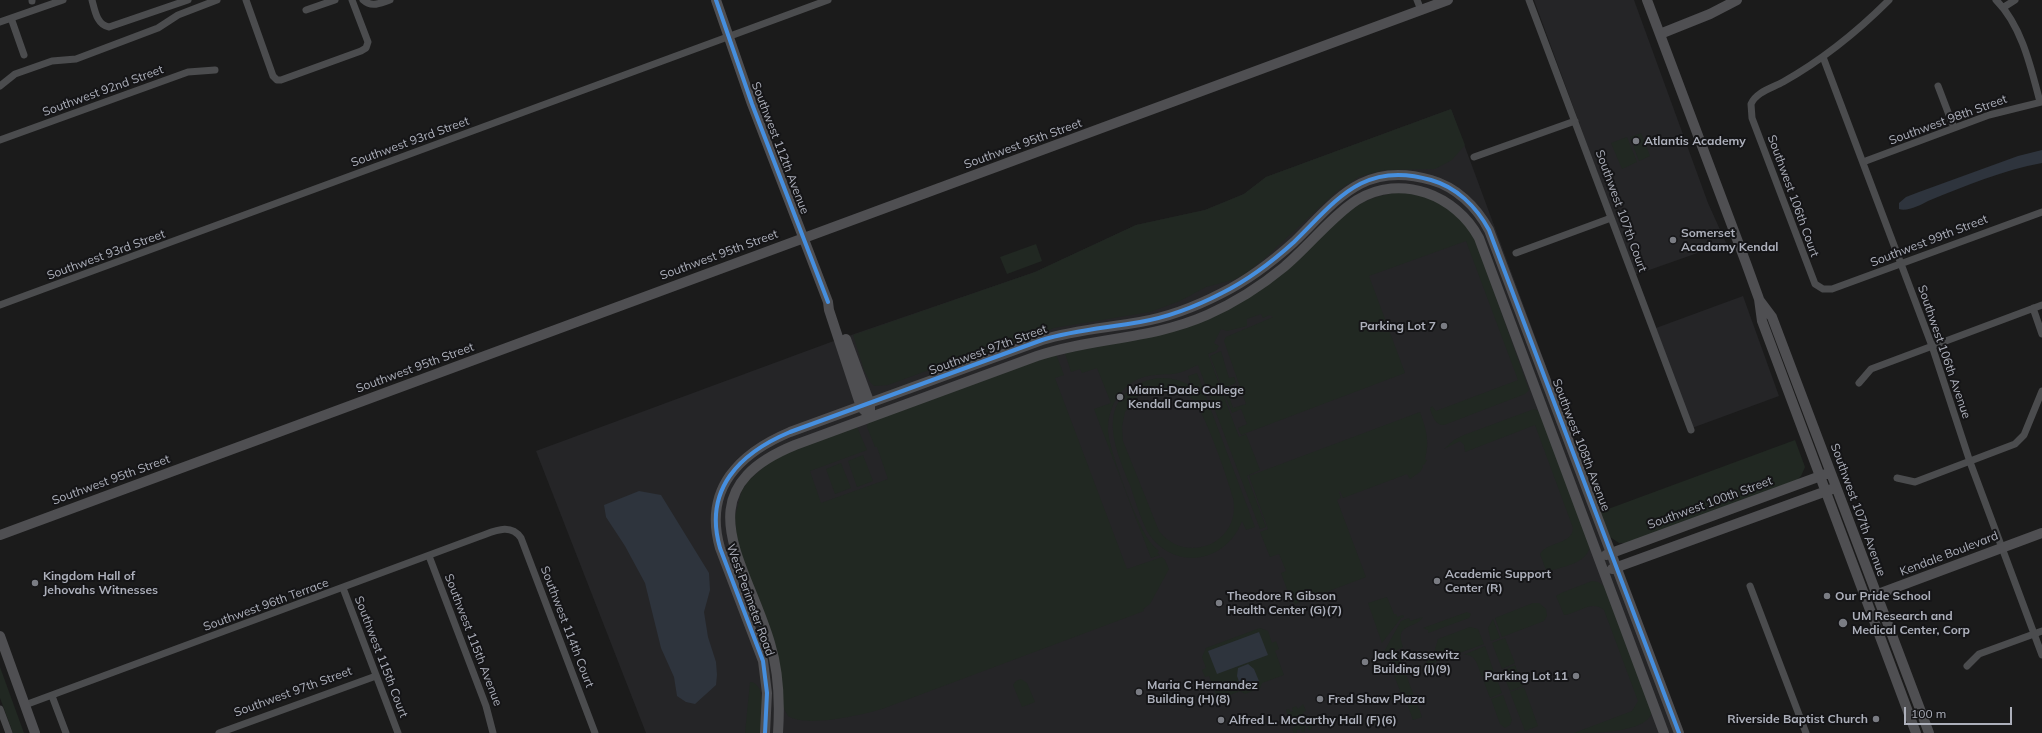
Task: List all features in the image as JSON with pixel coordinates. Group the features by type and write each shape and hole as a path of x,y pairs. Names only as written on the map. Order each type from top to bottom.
{"street":[{"path":"0,22 62,0"},
{"path":"92,0 98,20 105,26 109,27 188,0"},
{"path":"0,86 15,74 52,61 76,59 158,28 178,15 217,0"},
{"path":"246,0 273,76 277,80 283,80 366,48 368,42 352,0"},
{"path":"306,10 335,0"},
{"path":"365,2 375,5 390,0"},
{"name":"Southwest 112th Avenue","path":"716,0 728,37 870,417"},
{"name":"Southwest 93rd Street","path":"0,305 828,0"},
{"path":"1417,0 1421,10"},
{"name":"Southwest 95th Street","path":"0,535 1448,0"},
{"name":"Southwest 107th Court","path":"1529,0 1691,430"},
{"name":"Southwest 107th Avenue","path":"1647,0 1759,299 1772,317 1825,475 1856,557 1866,598 1916,733"},
{"path":"1660,34 1710,14 1737,0"},
{"path":"1823,57 1848,38 1889,0"},
{"path":"1996,0 2004,7 2020,38 2031,66 2041,102"},
{"path":"2004,7 2015,0"},
{"path":"11,18 24,55"},
{"name":"Southwest 106th Court","path":"1823,57 1757,96 1750,106 1752,118 1812,277 1815,284 1823,289"},
{"name":"Southwest 106th Avenue","path":"1823,57 1902,263 1932,346 1970,462 2042,655"},
{"name":"Southwest 92nd Street","path":"0,140 188,72 215,70"},
{"path":"1938,86 1954,128"},
{"name":"Southwest 98th Street","path":"1863,162 2006,110 2041,102"},
{"path":"1474,157 1575,121"},
{"name":"Southwest 97th Street","path":"716,522 718,506 724,487 736,467 750,454 772,440 1042,340 1066,333 1100,329 1149,320 1177,312 1200,303 1238,284 1279,254 1338,197 1366,181 1382,177 1407,175 1438,182"},
{"name":"Southwest 108th Avenue","path":"1438,182 1456,192 1471,204 1489,230 1679,733"},
{"name":"Southwest 97th Street","path":"729,521 730,508 743,480 759,463 779,451 1060,349 1129,338 1171,328 1217,310 1262,284 1297,256 1347,208 1359,199 1378,192 1397,188 1416,189 1434,195"},
{"name":"Southwest 108th Avenue","path":"1434,195 1448,203 1462,214 1479,238 1664,733"},
{"name":"Southwest 99th Street","path":"1823,289 1832,289 2042,212"},
{"path":"1516,252 1611,218"},
{"path":"1262,284 1265,275 1280,262 1279,254"},
{"path":"1859,383 1871,369 2042,305"},
{"path":"2033,308 2042,334"},
{"path":"1060,349 1060,343 1063,340 1088,335 1100,329"},
{"path":"1897,478 1915,482 2010,447 2020,441 2028,428 2042,391"},
{"name":"Southwest 100th Street","path":"1599,558 1825,475"},
{"path":"1604,572 1831,489"},
{"name":"West Perimeter Road","path":"729,521 732,539 765,627 774,656 779,702 778,733"},
{"name":"West Perimeter Road","path":"716,522 720,548 763,662 767,693 765,733"},
{"name":"Southwest 96th Terrace","path":"25,705 491,533 505,529 514,530"},
{"name":"Southwest 114th Court","path":"514,530 521,538 596,733"},
{"name":"Kendale Boulevard","path":"1866,598 2042,533"},
{"name":"Southwest 115th Avenue","path":"429,556 486,706 493,733"},
{"name":"Southwest 107th Avenue","path":"1856,557 1876,595 1929,733"},
{"path":"1750,586 1806,733"},
{"name":"Southwest 115th Court","path":"343,588 398,733"},
{"path":"1967,666 1980,654 2042,631"},
{"path":"0,636 35,733"},
{"name":"Southwest 97th Street","path":"219,733 376,676"},
{"path":"52,696 66,733"},
{"path":"0,709 9,733"}],"shaded area":[{"name":"Atlantis Academy","path":"1534,0 1634,0 1708,203 1726,243 1635,275"},
{"name":"Miami-Dade College Kendall Campus","path":"1451,109 1600,512 1684,733 646,733 536,451 831,342 1035,272 1136,225 1205,210 1244,194 1266,177"},
{"path":"1451,109 1465,145 1452,160 1435,169 1384,170 1359,177 1337,191 1265,258 1245,274 1233,280 1206,287 1180,301 1150,312 1054,328 1009,346 998,347 984,355 962,358 888,385 874,386 870,382 864,370 853,335 1035,272 1136,225 1205,210 1244,194 1266,177"},
{"path":"1641,133 1650,156 1639,161 1630,137"},
{"path":"1627,137 1637,162 1622,169 1611,143"},
{"path":"2042,150 2042,163 1984,179 1914,208 1906,210 1899,209 1899,203 1906,197 2018,156"},
{"path":"1399,192 1427,196 1460,217 1475,239 1529,390 1525,394 1444,425 1438,424 1432,415 1430,409 1432,406 1436,411 1518,380 1466,241 1369,276 1405,373 1241,435 1238,428 1247,424 1241,409 1232,413 1210,356 1221,351 1229,378 1234,377 1236,383 1226,387 1233,408 1246,404 1224,341 1226,337 1273,317 1269,315 1263,318 1261,314 1247,319 1247,326 1227,331 1221,329 1214,343 1219,346 1216,351 1208,354 1239,437 1246,434 1260,470 1247,476 1266,527 1260,529 1198,365 1175,374 1146,376 1135,380 1117,397 1109,417 1108,428 1116,464 1134,511 1152,545 1159,551 1157,553 1160,555 1151,558 1094,409 1111,403 1097,368 1082,373 1080,369 1071,372 1065,353 1154,336 1206,319 1335,224 1357,206 1379,196"},
{"path":"1036,244 1042,261 1007,274 1000,257"},
{"path":"1743,296 1779,396 1692,428 1656,328"},
{"path":"1056,354 1064,375 1055,378 1127,569 1162,557 1169,569 1150,604 1143,609 1144,611 882,709 848,717 820,721 807,721 788,716 783,707 736,534 735,516 742,490 748,481 774,458 857,427 867,450 810,471 821,503 888,479 877,447 875,447 867,427 868,423"},
{"path":"1197,373 1255,527 1246,530 1242,521 1234,535 1224,546 1212,554 1198,558 1184,557 1170,553 1158,544 1147,531 1119,457 1113,429 1114,416 1118,403 1127,392 1147,380 1160,378 1173,379 1191,386 1188,376","holes":["1165,388 1183,392 1194,401 1199,408 1216,447 1233,498 1234,514 1229,527 1221,537 1210,544 1197,548 1183,547 1170,541 1159,531 1123,441 1122,427 1125,412 1136,398 1146,391"]},
{"path":"1534,409 1539,411 1590,545 1585,556 1580,560 1550,571 1546,570 1540,554 1548,547 1569,537 1573,528 1535,425 1465,452 1464,445 1460,441 1444,449 1454,440 1464,435"},
{"path":"1420,412 1426,430 1427,446 1425,459 1427,460 1424,465 1422,465 1423,467 1420,472 1410,479 1407,474 1343,498 1340,491 1339,492 1341,498 1337,500 1366,577 1295,604 1288,592 1281,573 1286,571 1279,554 1270,557 1260,532 1268,529 1249,476"},
{"path":"1795,440 1805,467 1801,476 1797,480 1627,543 1619,543 1610,537 1600,512"},
{"path":"863,455 873,481 857,487 848,461"},
{"path":"841,463 851,488 835,494 826,469"},
{"path":"639,491 661,495 709,573 710,590 704,612 708,637 716,662 716,685 695,704 686,702 677,696 674,677 661,648 645,583 625,546 606,517 604,505"},
{"path":"1592,581 1598,582 1604,586 1652,713 1647,720 1640,725 1630,728 1606,732 1574,733 1632,711 1638,701 1604,610 1599,607 1589,606 1564,615 1556,596"},
{"path":"1387,597 1394,614 1396,614 1397,617 1403,615 1404,617 1401,618 1382,643 1368,603"},
{"path":"1533,603 1539,603 1546,609 1547,616 1544,621 1502,637 1495,618"},
{"path":"1467,612 1471,614 1469,618 1428,633 1428,630 1423,628"},
{"path":"1423,617 1415,624 1403,630 1401,639 1403,647 1387,655 1385,650 1401,621 1409,618 1410,621"},
{"path":"1493,619 1500,638 1491,641 1488,628"},
{"path":"1470,627 1478,629 1484,644 1427,665 1426,662 1433,657 1438,639"},
{"path":"1260,628 1268,631 1272,643 1276,641 1279,649 1275,651 1284,675 1262,683 1260,688 1245,694 1240,691 1218,700 1209,676 1205,677 1202,670 1206,668 1202,657 1206,648"},
{"path":"1259,632 1268,655 1217,674 1208,651"},
{"path":"1505,638 1515,663 1502,669 1492,643"},
{"path":"1485,646 1494,672 1482,677 1474,658 1463,655"},
{"path":"1400,658 1415,699 1404,701 1389,662"},
{"path":"1248,664 1254,669 1259,681 1241,687 1237,676 1238,668"},
{"path":"1515,665 1523,686 1510,691 1502,671"},
{"path":"0,667 24,733 13,733 0,698"},
{"path":"1495,674 1502,693 1490,698 1483,679"},
{"path":"1021,679 1027,683 1035,702 1022,707 1013,685 1016,681"},
{"path":"750,682 756,684 761,695 761,733 745,733"},
{"path":"1524,687 1538,726 1525,731 1510,692"},
{"path":"1503,695 1512,720 1510,725 1505,728 1500,724 1491,699"},
{"path":"1416,700 1422,717 1413,720 1407,703"},
{"path":"1303,704 1306,711 1303,712 1304,716 1307,715 1308,718 1305,719 1307,723 1310,722 1312,729 1309,730 1308,726 1304,728 1305,731 1302,732 1301,729 1296,730 1297,733 1294,733 1292,729 1295,727 1294,724 1291,725 1289,721 1293,720 1291,716 1288,717 1286,710 1289,709 1290,712 1293,711 1292,708 1296,706 1298,709"}],"cycle path":[{"path":"716,0 752,104 828,302"},
{"path":"765,733 767,693 763,661 720,548 716,527 717,508 721,491 741,462 772,441 790,432 1042,340 1078,331 1151,320 1203,302 1241,282 1269,263 1294,242 1338,199 1353,188 1369,180 1387,175 1407,175 1431,180 1449,187 1472,205 1489,230 1679,733"}],"place":[{"name":"Atlantis Academy","path":"1636,141"},
{"name":"Somerset Acadamy Kendal","path":"1673,240"},
{"name":"Parking Lot 7","path":"1444,326"},
{"name":"Miami-Dade College Kendall Campus","path":"1120,397"},
{"name":"Academic Support Center (R)","path":"1437,581"},
{"name":"Kingdom Hall of Jehovahs Witnesses","path":"35,583"},
{"name":"Our Pride School","path":"1827,596"},
{"name":"Theodore R Gibson Health Center (G)(7)","path":"1219,603"},
{"name":"UM Research and Medical Center, Corp","path":"1843,623"},
{"name":"Jack Kassewitz Building (I)(9)","path":"1365,662"},
{"name":"Parking Lot 11","path":"1576,676"},
{"name":"Maria C Hernandez Building (H)(8)","path":"1139,692"},
{"name":"Fred Shaw Plaza","path":"1320,699"},
{"name":"Riverside Baptist Church","path":"1876,719"},
{"name":"Alfred L. McCarthy Hall (F)(6)","path":"1221,720"}]}
